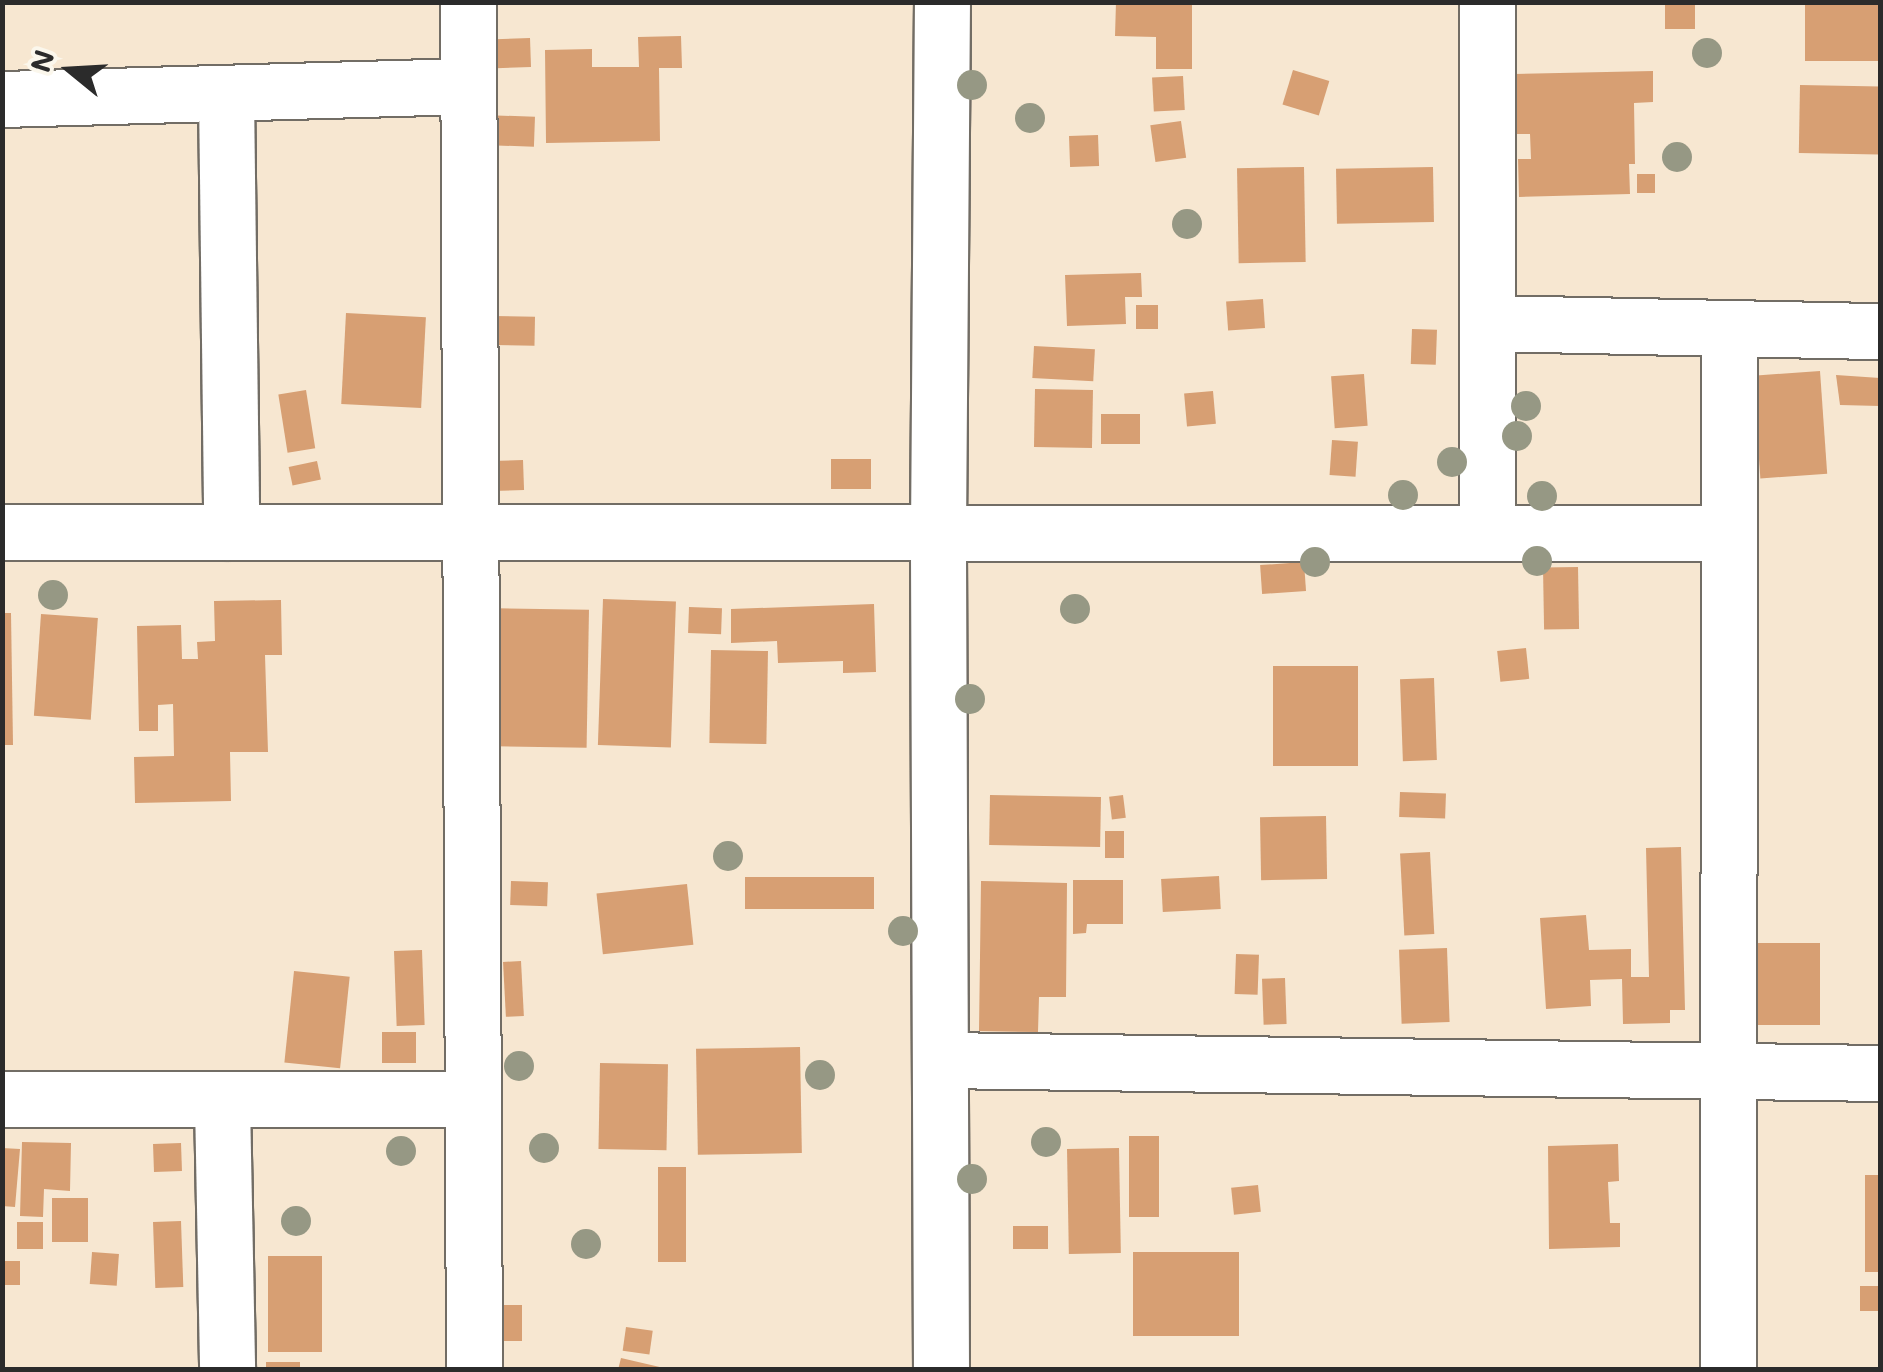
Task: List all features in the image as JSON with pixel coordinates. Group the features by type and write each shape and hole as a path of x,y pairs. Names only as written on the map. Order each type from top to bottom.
{"street":[{"path":"468,2 474,1370"},
{"path":"941,1370 938,532 942,2"},
{"path":"1487,2 1487,532"},
{"path":"2,98 466,86"},
{"path":"226,94 231,532"},
{"path":"1490,322 1880,331"},
{"path":"1728,1370 1729,330"},
{"path":"2,532 1728,533"},
{"path":"940,1060 1730,1067 1880,1072"},
{"path":"2,1099 472,1099"},
{"path":"222,1102 227,1370"}],"building":[{"path":"1116,2 1192,2 1192,69 1156,69 1156,37 1115,36"},
{"path":"1665,2 1695,2 1695,29 1665,29"},
{"path":"1805,2 1880,2 1880,61 1805,61"},
{"path":"681,36 682,68 659,68 660,141 546,143 545,50 592,49 592,67 639,67 638,37"},
{"path":"530,38 531,67 489,68 488,39"},
{"path":"1293,70 1329,81 1319,116 1282,104"},
{"path":"1653,71 1653,102 1634,103 1635,164 1629,164 1630,194 1519,197 1518,159 1531,159 1530,134 1515,134 1514,74"},
{"path":"1183,76 1185,110 1154,112 1152,78"},
{"path":"1800,85 1880,86 1879,154 1799,153"},
{"path":"484,115 535,117 534,147 483,145"},
{"path":"1181,121 1186,158 1155,162 1150,125"},
{"path":"1098,135 1099,166 1070,167 1069,136"},
{"path":"1304,167 1306,262 1239,263 1237,168"},
{"path":"1433,167 1434,222 1337,224 1336,169"},
{"path":"1637,174 1655,174 1655,193 1637,193"},
{"path":"1141,273 1142,297 1125,297 1126,324 1067,326 1065,275"},
{"path":"1263,299 1265,328 1228,331 1226,302"},
{"path":"1136,305 1158,305 1158,329 1136,329"},
{"path":"346,313 426,317 421,408 341,404"},
{"path":"493,316 535,317 534,346 492,345"},
{"path":"1412,329 1437,330 1436,365 1411,364"},
{"path":"1034,346 1095,349 1093,381 1032,378"},
{"path":"1820,371 1827,474 1760,478 1753,376"},
{"path":"1364,374 1368,426 1335,428 1331,376"},
{"path":"1836,375 1880,378 1880,406 1840,405"},
{"path":"1035,389 1093,390 1092,448 1034,447"},
{"path":"306,390 315,448 288,453 278,394"},
{"path":"1213,391 1216,424 1187,426 1184,394"},
{"path":"1101,414 1140,414 1140,444 1101,444"},
{"path":"1332,440 1358,442 1355,477 1330,475"},
{"path":"831,459 871,459 871,489 831,489"},
{"path":"523,460 524,490 492,491 491,461"},
{"path":"317,461 321,480 293,486 289,467"},
{"path":"1304,562 1306,591 1262,594 1260,565"},
{"path":"1578,567 1579,629 1544,630 1543,568"},
{"path":"603,599 676,602 671,747 598,745"},
{"path":"281,600 282,655 265,655 268,752 230,752 231,801 135,803 134,757 174,756 173,704 158,705 158,731 139,731 137,626 181,625 182,659 198,659 197,642 215,641 214,601"},
{"path":"874,604 876,672 843,673 843,661 778,663 777,641 731,643 731,609"},
{"path":"689,607 722,608 721,634 688,633"},
{"path":"484,608 589,610 587,748 482,746"},
{"path":"2,613 11,613 13,745 2,745"},
{"path":"41,614 98,618 91,720 34,716"},
{"path":"1526,648 1529,679 1500,682 1497,651"},
{"path":"711,650 768,651 766,744 709,743"},
{"path":"1273,666 1358,666 1358,766 1273,766"},
{"path":"1434,678 1437,760 1403,761 1400,679"},
{"path":"1400,792 1446,794 1445,819 1399,817"},
{"path":"990,795 1101,797 1100,847 989,845"},
{"path":"1123,795 1126,818 1112,820 1109,797"},
{"path":"1326,816 1327,879 1261,880 1260,817"},
{"path":"1105,831 1124,831 1124,858 1105,858"},
{"path":"1681,847 1685,1010 1670,1010 1670,1023 1623,1024 1622,979 1590,980 1591,1006 1546,1009 1540,918 1586,915 1589,950 1631,949 1631,977 1649,977 1646,848"},
{"path":"1430,852 1434,934 1404,935 1400,854"},
{"path":"1219,876 1221,909 1163,912 1161,879"},
{"path":"745,877 874,877 874,909 745,909"},
{"path":"1073,880 1123,880 1123,924 1087,924 1086,933 1073,934"},
{"path":"511,881 548,882 547,906 510,905"},
{"path":"981,881 1067,883 1066,997 1039,997 1038,1032 979,1031"},
{"path":"687,884 693,945 603,954 596,894"},
{"path":"1756,943 1820,943 1820,1025 1756,1025"},
{"path":"1447,948 1450,1022 1402,1024 1399,950"},
{"path":"422,950 425,1025 397,1026 394,951"},
{"path":"1236,954 1259,955 1258,995 1235,994"},
{"path":"521,961 524,1016 506,1017 503,962"},
{"path":"294,971 350,977 340,1068 284,1062"},
{"path":"1285,978 1287,1024 1264,1025 1262,979"},
{"path":"382,1032 416,1032 416,1063 382,1063"},
{"path":"800,1047 802,1153 698,1155 696,1049"},
{"path":"600,1063 668,1064 666,1150 598,1149"},
{"path":"1129,1136 1159,1136 1159,1217 1129,1217"},
{"path":"22,1142 71,1143 70,1191 44,1189 43,1217 20,1216"},
{"path":"181,1143 182,1171 154,1172 153,1144"},
{"path":"1618,1144 1619,1181 1608,1182 1610,1223 1620,1223 1620,1247 1549,1249 1548,1146"},
{"path":"2,1148 20,1149 15,1207 2,1206"},
{"path":"1119,1148 1121,1253 1069,1254 1067,1149"},
{"path":"658,1167 686,1167 686,1262 658,1262"},
{"path":"1865,1175 1880,1175 1880,1272 1865,1272"},
{"path":"1258,1185 1261,1212 1234,1215 1231,1188"},
{"path":"52,1198 88,1198 88,1242 52,1242"},
{"path":"181,1221 183,1287 155,1288 153,1222"},
{"path":"17,1222 43,1222 43,1249 17,1249"},
{"path":"1013,1226 1048,1226 1048,1249 1013,1249"},
{"path":"92,1252 119,1254 117,1286 90,1284"},
{"path":"1133,1252 1239,1252 1239,1336 1133,1336"},
{"path":"268,1256 322,1256 322,1352 268,1352"},
{"path":"2,1261 20,1261 20,1285 2,1285"},
{"path":"1860,1286 1880,1286 1880,1311 1860,1311"},
{"path":"498,1305 522,1305 522,1341 498,1341"},
{"path":"626,1327 653,1331 649,1355 623,1351"},
{"path":"621,1358 664,1368 664,1370 618,1370"},
{"path":"266,1362 300,1362 300,1370 266,1370"}]}
